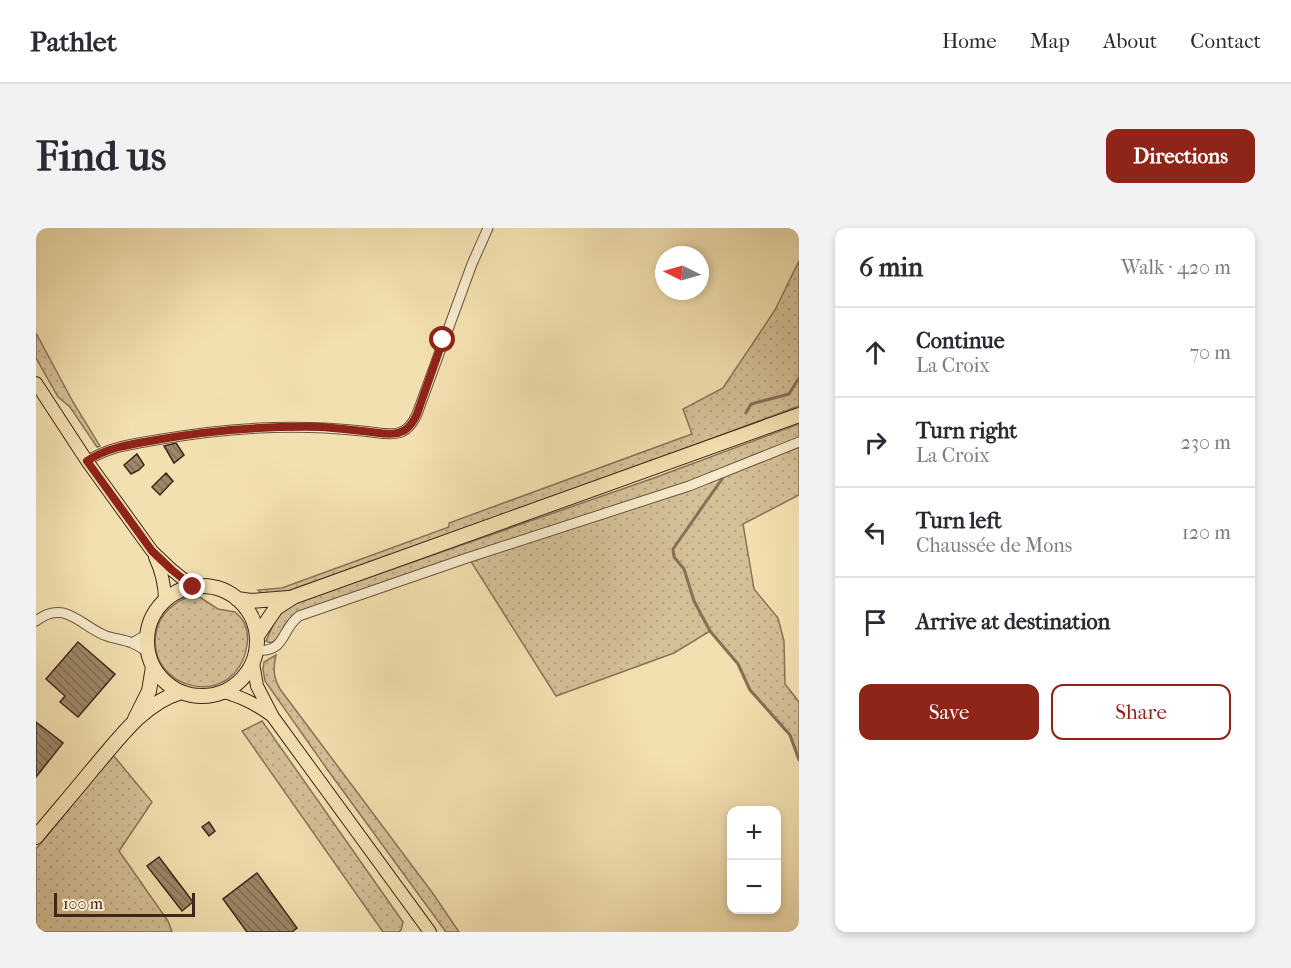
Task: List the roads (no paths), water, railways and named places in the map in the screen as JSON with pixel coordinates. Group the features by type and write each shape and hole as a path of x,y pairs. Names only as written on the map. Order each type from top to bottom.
{"highway":[{"path":"257,636 276,608 293,597 799,415"},
{"path":"193,587 216,588 227,592 237,599 253,620 257,636 254,657 238,683 224,692 202,696 181,692 171,686 153,668 148,652 147,634 152,617 157,609 174,594 193,587"},
{"path":"237,599 251,601 293,597"},
{"path":"134,721 149,691 153,668"},
{"path":"36,837 134,721 161,700 181,692"}],"main road":[{"path":"36,383 87,461 152,551 193,587"},
{"path":"152,551 163,576 165,601"},
{"path":"254,657 257,686 273,717 430,932"},
{"path":"224,692 258,705 273,717"}],"street":[{"path":"87,461 110,449 225,430 313,427 389,434 402,432 410,426 417,414 488,228"},
{"path":"254,657 276,648 284,638 288,627 298,616 466,558 689,486 799,442"},
{"path":"36,621 46,614 65,613 76,617 88,627 107,637 132,643 148,652"},
{"path":"132,643 147,634"}],"waterway":[{"path":"746,413 751,404 789,394 799,378"},
{"path":"724,476 673,549 674,557 684,569 694,601 710,631 738,664 750,690 790,735 799,760"}]}
